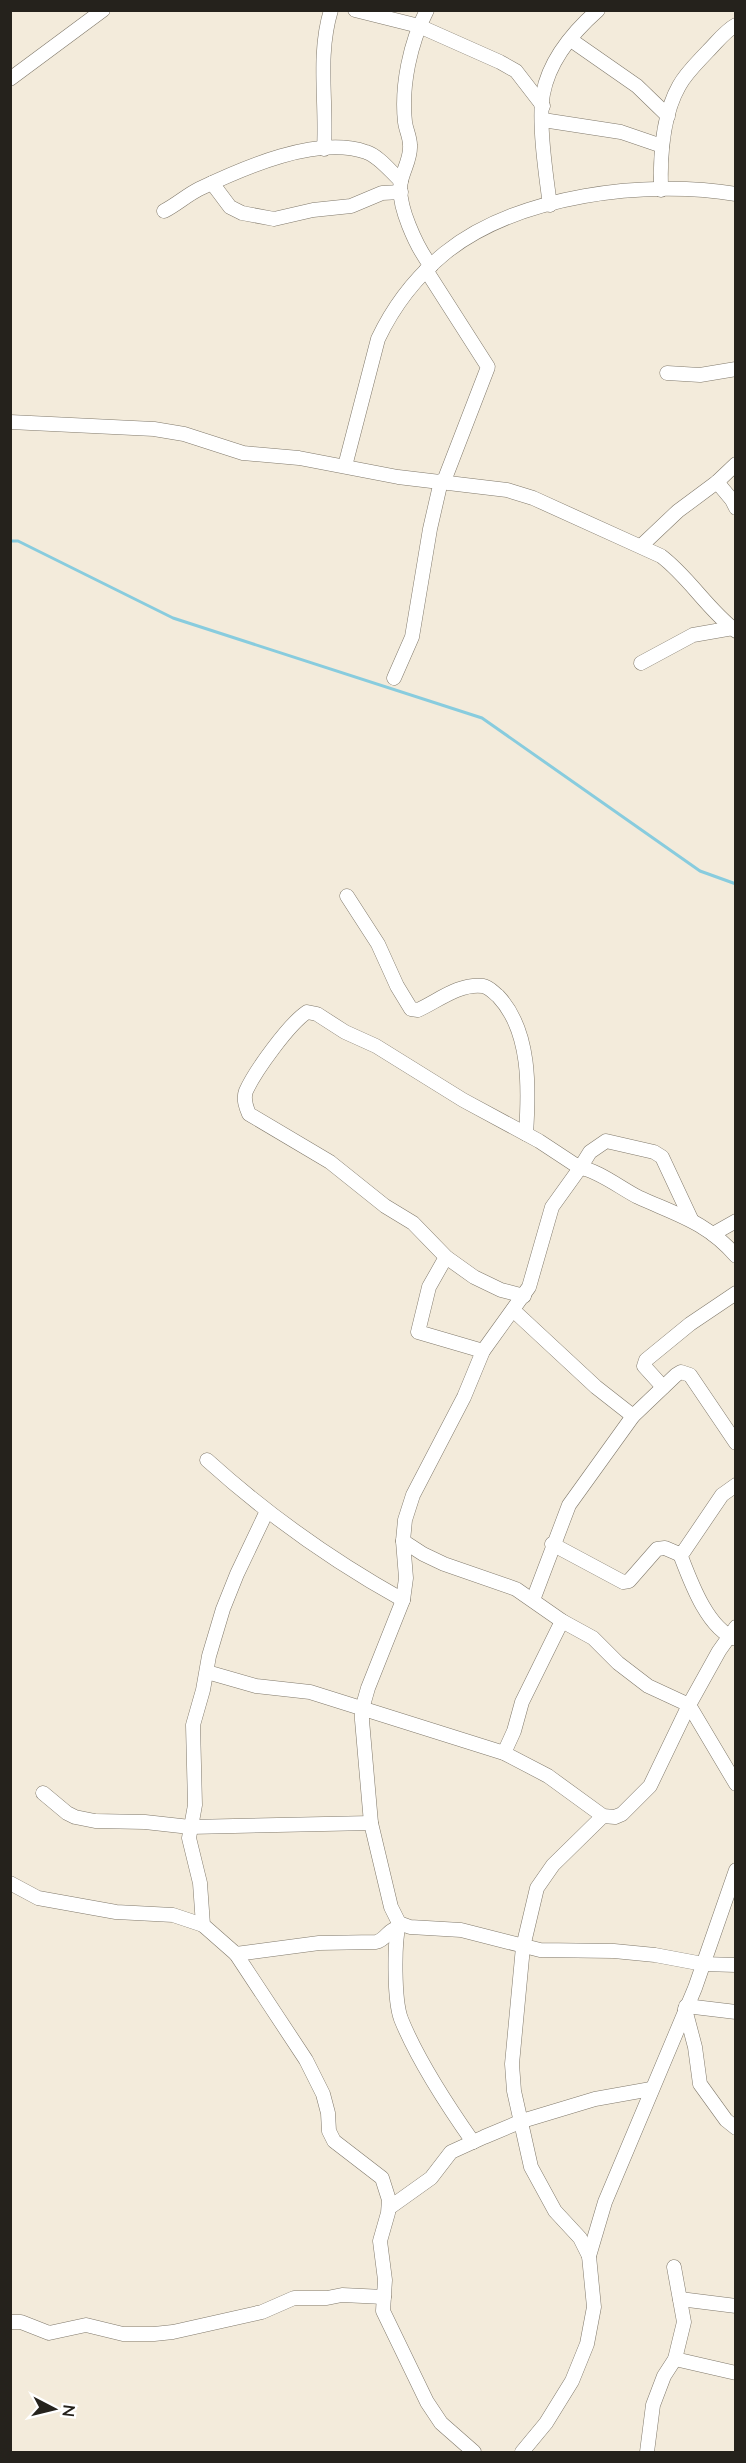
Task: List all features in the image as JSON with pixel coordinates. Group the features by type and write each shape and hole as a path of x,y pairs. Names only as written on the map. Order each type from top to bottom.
{"street":[{"path":"10,79 103,10"},
{"path":"324,149 326,106 322,45 331,10"},
{"path":"355,10 419,26 500,62 516,71 543,106"},
{"path":"394,678 412,637 430,529 443,481 488,372 488,368 420,253 411,229 401,187 410,143 405,124 406,82 419,26 426,10"},
{"path":"550,205 543,95 550,70 557,56 598,10"},
{"path":"661,190 662,146 668,116 678,87 691,68 735,26"},
{"path":"571,40 637,86 668,116"},
{"path":"543,120 621,132 662,146"},
{"path":"164,211 182,202 196,190 275,156 324,149 340,148 367,152 401,187"},
{"path":"212,183 230,207 256,217 274,219 313,210 351,207 401,187"},
{"path":"345,465 378,339 386,321 409,288 447,251 488,226 531,209 603,194 675,189 735,194"},
{"path":"667,373 700,375 735,369"},
{"path":"10,422 154,429 184,434 243,453 300,458 398,477 507,490 532,498 641,546 679,570 708,605 734,630"},
{"path":"641,546 678,511 717,482 735,464"},
{"path":"717,482 732,500 735,508"},
{"path":"641,663 693,635 734,630"},
{"path":"347,896 378,944 397,986 411,1009 418,1010 452,992 477,987 488,988 504,1003 517,1029 526,1069 528,1092 526,1134"},
{"path":"524,1296 486,1284 446,1257 413,1223 386,1206 312,1149 249,1114 244,1103 245,1093 299,1017 311,1012 345,1032 376,1046 580,1168 638,1197 691,1219 713,1234 735,1256"},
{"path":"473,2142 444,2098 400,2017 397,1992 399,1925 392,1907 371,1823 362,1708 403,1600 407,1565 403,1541 405,1520 413,1495 464,1397 483,1351 524,1296 533,1276 552,1208 590,1152 606,1142 654,1152 662,1157 691,1219"},
{"path":"713,1234 735,1221"},
{"path":"446,1257 429,1287 418,1332 483,1351"},
{"path":"663,1386 644,1366 646,1360 690,1324 735,1293"},
{"path":"513,1310 596,1387 633,1416"},
{"path":"533,1599 552,1544 569,1505 633,1416 663,1386 681,1372 690,1374 735,1443"},
{"path":"207,1460 267,1511 346,1568 403,1600"},
{"path":"680,1554 722,1495 735,1485"},
{"path":"203,1925 200,1883 189,1838 195,1805 192,1725 223,1609 267,1511"},
{"path":"403,1541 444,1564 507,1584 533,1599 562,1621 593,1638 612,1658 648,1686 689,1705 735,1784"},
{"path":"207,1672 256,1686 310,1692 504,1753 548,1776 603,1816 619,1816 650,1786 689,1705 733,1634 698,1599 680,1554 663,1548 657,1550 632,1579 623,1582 552,1544"},
{"path":"504,1753 514,1731 522,1702 562,1621"},
{"path":"43,1793 67,1813 85,1820 145,1822 190,1827 371,1823"},
{"path":"522,2452 546,2423 572,2380 587,2344 594,2307 589,2256 580,2238 555,2211 538,2183 527,2151 514,2091 512,2064 523,1947 537,1888 542,1878 603,1816"},
{"path":"589,2256 612,2180 686,2008 735,1870"},
{"path":"10,1883 38,1898 116,1912 158,1913 203,1925 236,1954 274,2009 318,2083 328,2114 331,2135 341,2147 382,2178 387,2192 388,2208 380,2241 385,2280 383,2311 427,2402 441,2423 474,2452"},
{"path":"236,1954 319,1943 376,1942 399,1925 461,1930 523,1947 549,1950 614,1951 655,1955 703,1964 735,1965"},
{"path":"686,2008 735,2012"},
{"path":"686,2008 700,2084 726,2120 735,2128"},
{"path":"388,2208 431,2178 451,2152 473,2142 522,2121 595,2099 651,2090"},
{"path":"647,2452 653,2405 664,2376 675,2359 684,2322 674,2266"},
{"path":"10,2322 21,2322 49,2333 86,2325 123,2334 154,2334 173,2332 262,2312 294,2298 327,2298 342,2295 384,2297"},
{"path":"680,2299 735,2306"},
{"path":"675,2359 735,2373"}],"waterway":[{"path":"10,541 18,541 173,618 482,718 700,871 736,884"}]}
